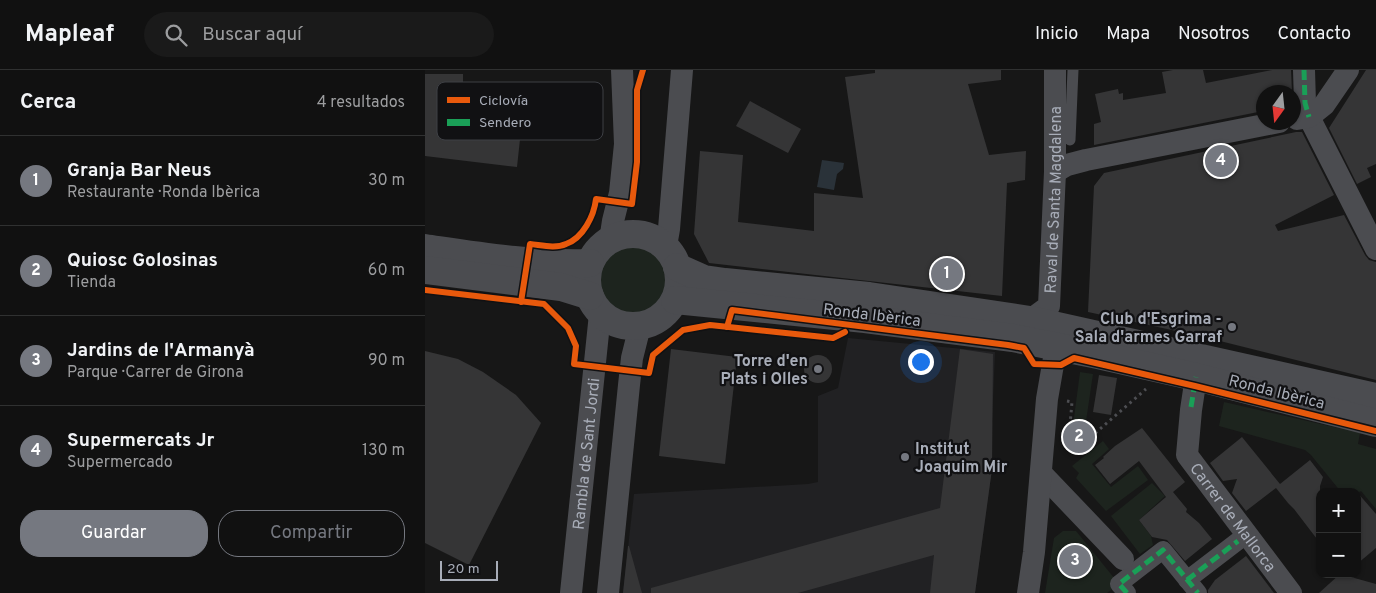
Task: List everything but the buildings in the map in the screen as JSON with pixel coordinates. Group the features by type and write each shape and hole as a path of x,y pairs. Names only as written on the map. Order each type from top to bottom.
{"street":[{"path":"610,241 620,193 625,144 622,70"},
{"path":"425,270 561,287 595,305 622,325 641,326 651,323 665,314 675,300 680,284 672,256 669,229 683,70"},
{"name":"Raval de Santa Magdalena","path":"1030,320 1049,306 1055,172 1055,70"},
{"path":"1304,70 1305,103 1301,118 1376,249"},
{"path":"1301,118 1324,105 1348,70"},
{"path":"1055,172 1067,165 1086,160 1256,127"},
{"path":"595,305 587,280 590,263 596,254 610,241 625,235 653,238 672,256"},
{"path":"425,248 538,263 590,263"},
{"name":"Ronda Ibèrica","path":"672,256 704,279 869,296 1030,320 1376,397"},
{"name":"Ronda Ibèrica","path":"675,300 865,319 1013,338 1196,377 1376,423"},
{"name":"Rambla de Sant Jordi","path":"571,593 595,305"},
{"path":"608,593 632,358 641,326"},
{"path":"1027,593 1034,552 1047,399 1055,347"},
{"name":"Carrer de Mallorca","path":"1196,377 1187,455 1291,593"},
{"path":"1041,473 1123,559"},
{"path":"1127,593 1119,584 1163,550 1192,587 1237,541"}],"lane":[{"path":"1070,140 1073,70"}],"path":[{"path":"1059,400 1072,402 1068,448 1077,449 1152,385"}],"shaded area":[{"path":"822,160 844,163 843,169 837,174 834,190 817,187"},
{"path":"640,246 652,252 661,261 667,273 665,293 657,304 640,314 626,314 609,304 601,293 599,273 609,256 620,248"},
{"name":"Institut Joaquim Mir","path":"848,338 995,352 991,445 992,469 975,593 623,593 634,494 818,482 818,396 838,388"},
{"path":"1080,372 1093,374 1084,435 1072,433"},
{"path":"1224,402 1360,433 1358,444 1376,449 1376,509 1361,491 1361,488 1338,488 1305,450 1219,426"},
{"path":"1103,441 1109,449 1092,464 1111,487 1138,466 1148,480 1106,511 1076,478 1079,473 1072,466"},
{"path":"1152,483 1165,496 1139,520 1151,536 1153,545 1140,554 1111,516"},
{"path":"1063,531 1076,531 1119,584 1107,593 1045,593 1054,538"}],"marked path":[{"path":"1304,70 1305,103 1309,117"},
{"path":"1191,407 1196,377"},
{"path":"1187,580 1238,541"},
{"path":"1127,593 1119,584 1163,550 1198,593"}],"cycle path":[{"path":"521,302 530,244 557,246 566,244 578,237 587,226 596,199 632,204 637,162 637,90 643,70"},
{"path":"425,290 544,304 568,328 576,346 574,364 649,373 653,355 683,330 710,325 833,338 845,332"},
{"path":"727,327 732,310 1008,345 1024,348 1034,364 1061,365 1074,358 1376,431"}],"place":[{"name":"Supermercats Jr","path":"1221,161"},
{"name":"Granja Bar Neus","path":"947,274"},
{"name":"Club d'Esgrima - Sala d'armes Garraf","path":"1232,327"},
{"name":"Torre d'en Plats i Olles","path":"818,369"},
{"name":"Quiosc Golosinas","path":"1079,437"},
{"name":"Institut Joaquim Mir","path":"905,457"},
{"name":"Jardins de l'Armanyà","path":"1075,561"}]}
